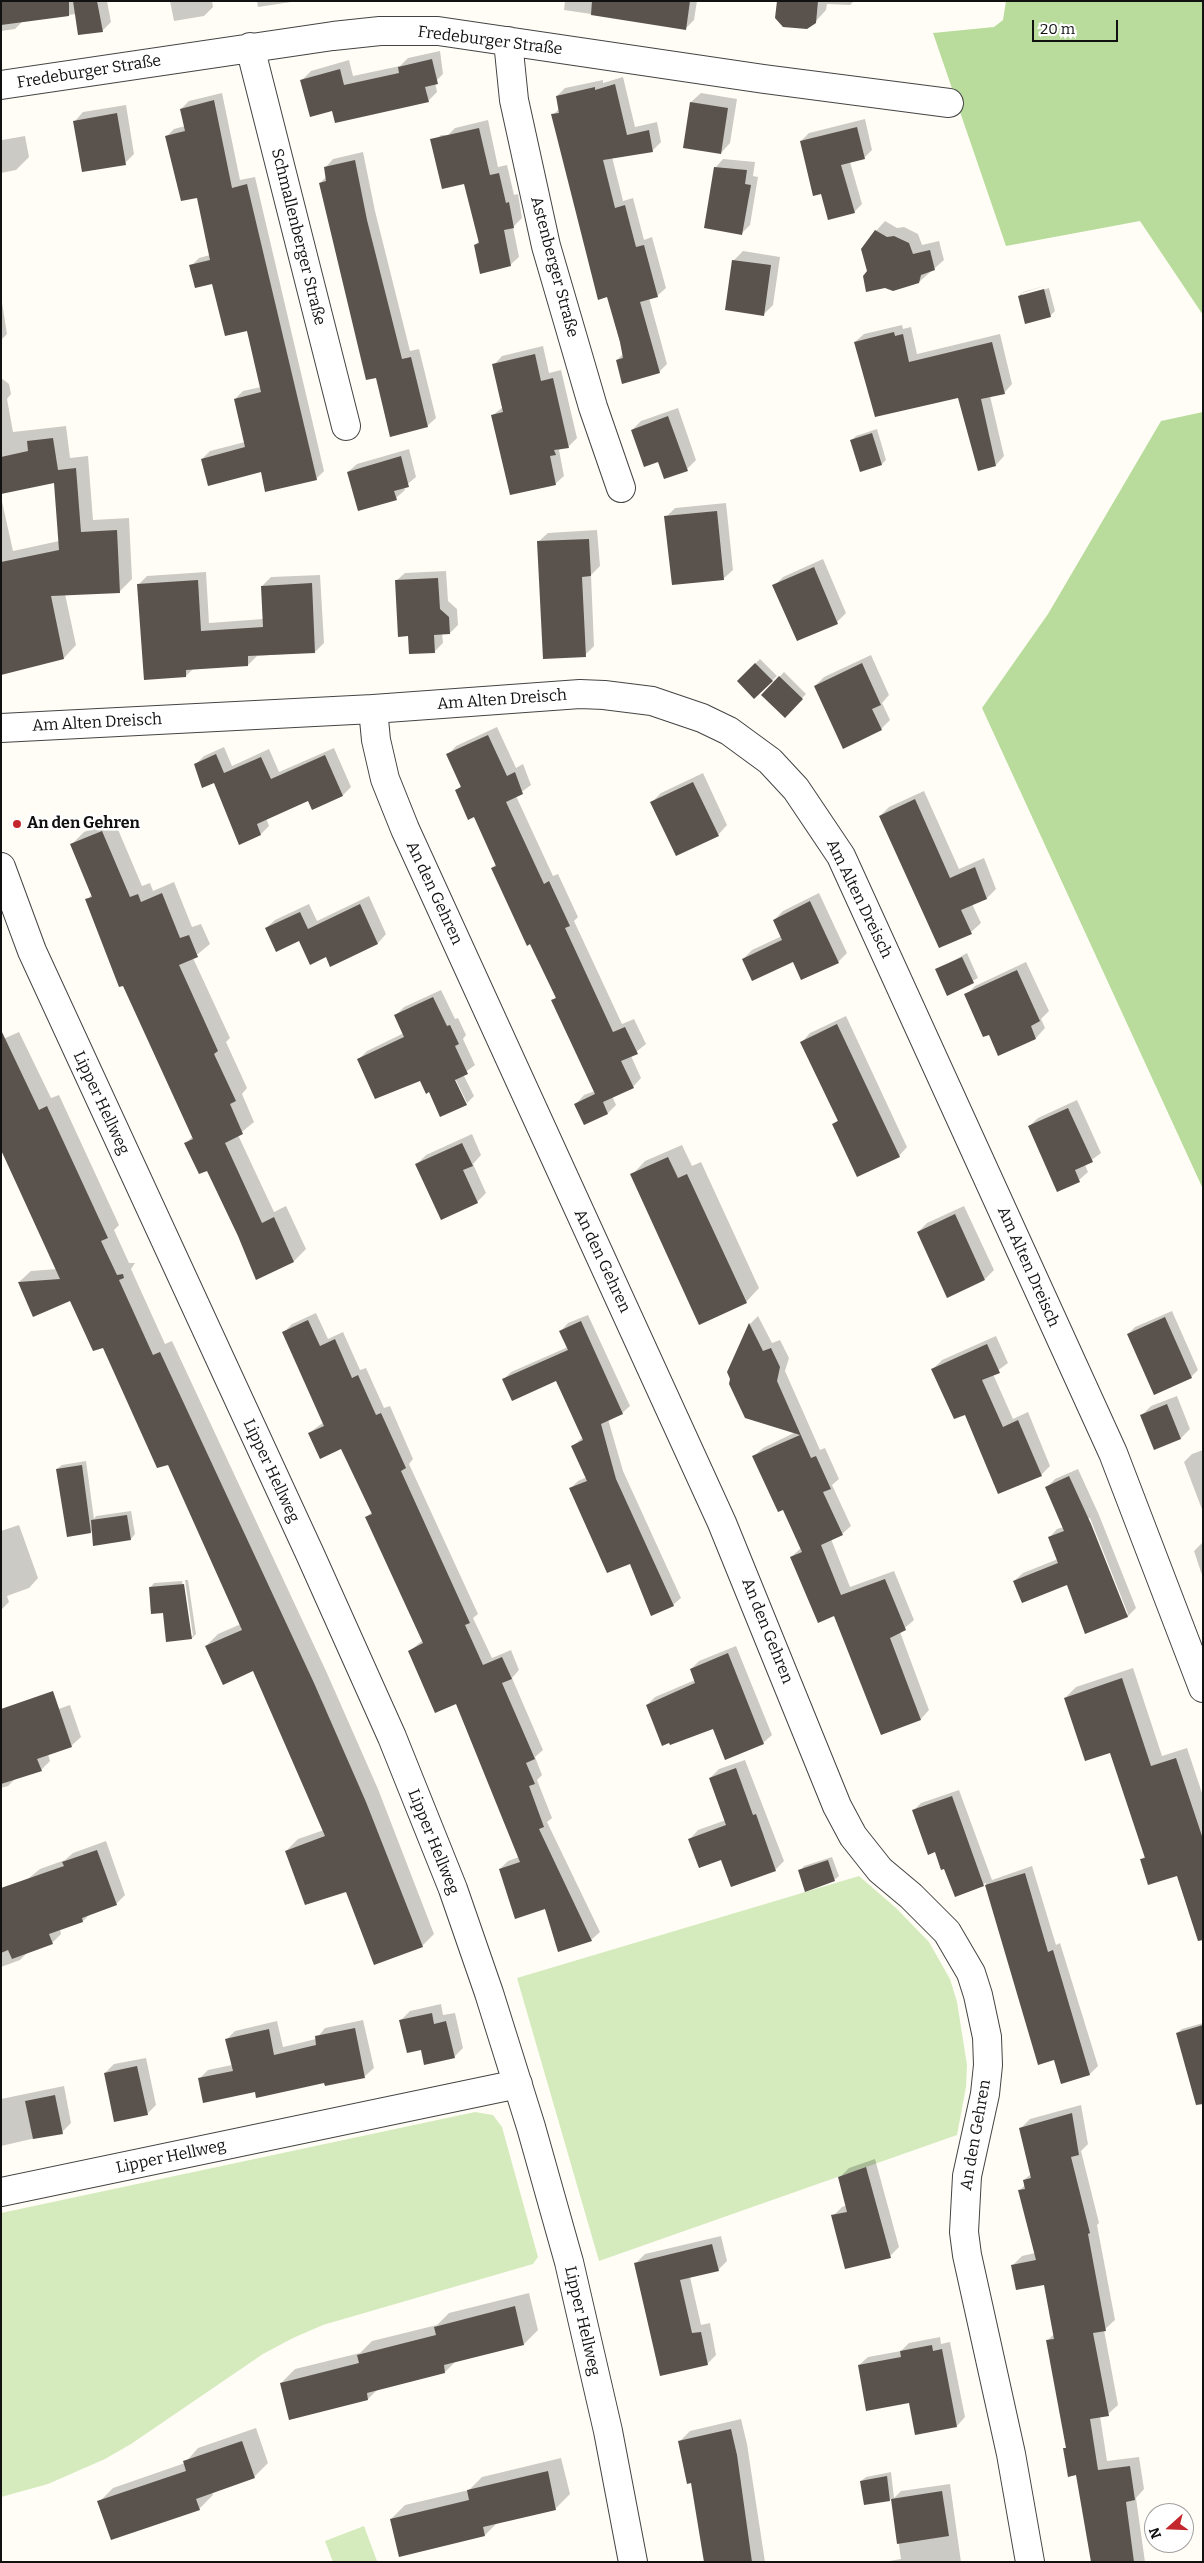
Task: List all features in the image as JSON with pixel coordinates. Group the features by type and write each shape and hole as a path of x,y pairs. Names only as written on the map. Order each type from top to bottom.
{"street":[{"name":"Fredeburger Straße","path":"1,85 250,48 380,31 438,31 764,79 949,103"},
{"name":"Astenberger Straße","path":"508,42 514,100 546,246 593,407 621,488"},
{"name":"Schmallenberger Straße","path":"250,48 346,426"},
{"name":"Am Alten Dreisch","path":"1,728 374,709 580,694 652,701 702,718 728,730 770,761 796,789 841,856 1108,1444 1203,1688"},
{"name":"An den Gehren","path":"374,709 376,740 385,778 405,830 722,1523 837,1806 853,1836 880,1870 912,1896 948,1932 970,1973 978,1995 987,2037 988,2065 983,2102 967,2176 964,2232 967,2254 1011,2454 1030,2562"},
{"name":"Lipper Hellweg","path":"1,867 32,951 64,1023 207,1329 392,1737 453,1889 518,2084 569,2262 608,2431 632,2562"},
{"name":"Lipper Hellweg","path":"1,2192 518,2084"}],"green space":[{"path":"1006,1 1203,1 1203,315 1140,221 1006,246 933,33 994,27 1003,20"},
{"path":"1203,412 1203,1189 982,708 1048,614 1161,421"},
{"path":"859,1876 896,1908 929,1942 950,1979 957,2002 967,2065 966,2087 957,2135 599,2261 517,1978"},
{"path":"475,2112 493,2115 502,2127 538,2257 533,2264 323,2325 293,2338 263,2354 131,2444 105,2459 48,2484 1,2497 1,2213"},
{"path":"364,2526 377,2561 333,2562 325,2541"}],"building":[{"path":"1,1 69,1 69,16 1,25"},
{"path":"73,1 97,1 103,32 78,35"},
{"path":"592,1 690,1 686,30 591,15"},
{"path":"777,1 818,1 816,23 807,29 783,27 775,18"},
{"path":"432,59 438,84 425,87 429,102 335,123 332,111 310,117 300,80 340,69 344,85 399,73 398,67"},
{"path":"615,84 627,135 649,130 653,152 603,160 615,208 625,205 636,247 644,245 658,297 640,302 660,373 622,384 616,360 623,358 620,342 607,297 598,300 551,114 559,113 556,96 595,87 595,90"},
{"path":"214,100 232,188 247,184 317,480 265,492 261,472 208,486 201,459 245,447 234,399 261,392 247,331 225,336 212,284 195,288 189,265 210,260 197,198 181,201 165,136 185,131 180,109"},
{"path":"690,102 728,108 721,154 683,148"},
{"path":"117,113 126,165 82,172 73,121"},
{"path":"857,127 865,159 841,165 855,213 828,220 821,194 813,196 800,141"},
{"path":"479,128 490,175 499,173 506,203 509,202 514,228 504,230 511,266 480,274 474,245 479,243 464,184 442,189 430,139"},
{"path":"355,160 367,220 402,359 411,357 428,427 390,437 376,378 366,380 319,183 326,181 324,167"},
{"path":"714,167 747,170 745,184 751,185 742,235 704,228"},
{"path":"875,230 887,237 894,236 909,243 913,254 930,250 935,270 921,275 919,283 893,291 885,288 866,292 863,276 867,271 861,249"},
{"path":"732,260 771,265 764,316 725,310"},
{"path":"1044,289 1051,317 1025,324 1018,296"},
{"path":"894,332 895,336 903,334 909,362 992,342 1005,394 981,399 996,466 978,471 958,398 875,417 854,342"},
{"path":"535,354 541,381 553,378 569,448 554,450 556,455 550,456 556,485 510,495 491,415 503,412 492,364"},
{"path":"668,416 688,471 664,479 658,462 644,467 631,430"},
{"path":"872,433 882,465 860,472 850,440"},
{"path":"53,438 58,470 76,468 81,532 117,530 120,593 51,596 64,659 1,675 1,562 59,550 54,483 1,494 1,457 28,451 27,441"},
{"path":"401,456 409,487 394,491 397,500 358,511 347,472"},
{"path":"717,511 724,580 672,585 664,516"},
{"path":"589,539 591,576 582,577 586,657 543,659 537,541"},
{"path":"814,567 838,624 797,641 772,585"},
{"path":"438,578 440,609 449,617 450,634 434,635 435,653 409,654 408,636 398,637 395,580"},
{"path":"198,580 201,631 263,627 261,586 312,583 315,653 248,656 248,666 186,670 186,677 144,680 137,584"},
{"path":"755,663 773,681 754,699 737,681"},
{"path":"862,663 881,705 872,709 882,730 843,749 814,686"},
{"path":"779,676 803,699 785,718 761,695"},
{"path":"488,735 507,776 515,772 523,794 506,802 544,884 549,881 570,926 565,928 613,1032 625,1027 638,1054 621,1061 634,1088 603,1102 608,1114 584,1125 574,1104 595,1094 551,1000 556,998 530,944 527,946 491,868 496,866 474,817 468,820 455,790 461,787 446,754"},
{"path":"216,754 224,773 261,757 271,779 325,755 343,796 312,810 308,801 257,824 261,835 239,845 214,783 202,788 194,764"},
{"path":"693,782 719,836 676,856 650,802"},
{"path":"915,799 950,878 975,867 987,899 961,910 972,934 939,948 879,816"},
{"path":"102,831 130,897 138,894 141,902 162,893 180,938 189,935 198,957 179,965 218,1051 214,1054 236,1101 230,1104 243,1134 225,1143 262,1223 274,1217 294,1262 256,1280 238,1236 207,1171 199,1174 184,1143 193,1139 123,986 119,987 85,899 92,897 70,844"},
{"path":"810,901 839,963 801,980 793,962 752,981 742,959 782,940 773,920"},
{"path":"360,904 378,944 330,967 326,957 310,965 299,941 276,952 265,928 300,912 308,929"},
{"path":"962,957 974,983 947,996 935,969"},
{"path":"1017,970 1040,1021 1031,1026 1036,1039 998,1056 989,1035 983,1037 964,994"},
{"path":"433,997 447,1026 450,1025 459,1044 455,1046 468,1074 455,1080 467,1105 440,1117 429,1092 426,1094 420,1081 375,1099 357,1059 404,1037 394,1015"},
{"path":"837,1024 900,1157 857,1177 832,1124 838,1121 800,1042"},
{"path":"1,1030 39,1110 47,1106 108,1238 101,1241 117,1275 123,1274 124,1278 119,1280 153,1355 160,1352 314,1683 366,1802 423,1947 374,1965 346,1892 305,1905 285,1851 325,1836 253,1671 223,1685 205,1646 242,1630 168,1465 157,1468 103,1348 93,1351 70,1301 33,1317 18,1282 60,1279 1,1150"},
{"path":"1068,1108 1093,1162 1075,1170 1080,1182 1057,1192 1028,1126"},
{"path":"462,1143 473,1166 463,1170 478,1203 441,1220 415,1164"},
{"path":"668,1157 678,1178 687,1174 747,1303 699,1325 630,1174"},
{"path":"955,1214 985,1280 947,1298 917,1232"},
{"path":"1165,1317 1192,1378 1154,1395 1127,1334"},
{"path":"308,1320 320,1346 335,1339 352,1378 358,1375 376,1415 381,1413 406,1468 401,1471 470,1623 465,1625 483,1665 502,1657 512,1679 502,1683 535,1759 526,1763 535,1784 529,1786 544,1827 539,1829 592,1941 558,1952 545,1909 515,1919 499,1869 520,1862 456,1704 435,1713 408,1651 423,1643 365,1517 372,1514 341,1449 320,1459 308,1433 324,1426 282,1332"},
{"path":"581,1321 623,1414 601,1424 616,1479 674,1606 651,1616 630,1564 607,1573 569,1488 587,1481 571,1446 583,1440 556,1381 512,1401 502,1379 568,1350 559,1331"},
{"path":"749,1323 763,1351 771,1348 780,1367 777,1381 811,1458 816,1456 831,1489 823,1492 843,1535 821,1545 841,1595 885,1579 906,1630 890,1638 921,1720 881,1735 834,1616 818,1623 790,1557 802,1552 783,1510 778,1512 752,1456 800,1435 745,1418 729,1384 730,1379 727,1372"},
{"path":"987,1344 1000,1373 982,1380 1003,1427 1018,1420 1042,1476 998,1494 965,1415 954,1419 931,1369"},
{"path":"1167,1404 1181,1439 1154,1450 1140,1415"},
{"path":"82,1465 91,1533 67,1537 56,1469"},
{"path":"1069,1476 1091,1524 1128,1617 1085,1634 1067,1585 1022,1603 1013,1581 1058,1563 1048,1537 1064,1531 1045,1487"},
{"path":"127,1515 131,1540 93,1546 91,1520"},
{"path":"184,1584 192,1639 166,1642 163,1613 151,1614 149,1587"},
{"path":"728,1653 764,1744 725,1760 713,1729 670,1745 669,1743 662,1746 646,1705 695,1683 690,1669"},
{"path":"1122,1678 1151,1766 1176,1758 1203,1839 1203,1940 1198,1941 1177,1876 1148,1885 1140,1859 1145,1858 1110,1753 1085,1761 1064,1698"},
{"path":"53,1691 72,1747 37,1759 42,1771 1,1784 1,1709"},
{"path":"736,1768 753,1815 756,1814 776,1871 731,1887 721,1860 699,1868 688,1839 726,1825 709,1778"},
{"path":"952,1796 984,1886 955,1897 944,1869 941,1870 935,1852 928,1855 912,1810"},
{"path":"97,1850 117,1905 82,1918 83,1922 49,1934 53,1944 12,1959 8,1950 1,1953 1,1888 64,1866 62,1862"},
{"path":"828,1860 835,1881 805,1892 798,1870"},
{"path":"1025,1873 1048,1952 1053,1950 1090,2075 1061,2084 1054,2060 1038,2065 985,1885"},
{"path":"432,2013 434,2024 446,2021 455,2058 424,2065 421,2050 407,2053 399,2020"},
{"path":"1203,2025 1203,2104 1196,2105 1176,2033"},
{"path":"355,2028 365,2078 325,2086 324,2083 256,2098 255,2092 203,2103 198,2078 233,2071 225,2039 269,2029 274,2055 316,2045 315,2036"},
{"path":"137,2066 148,2115 114,2122 104,2073"},
{"path":"55,2095 63,2134 33,2139 25,2101"},
{"path":"1072,2113 1079,2155 1071,2157 1090,2233 1088,2234 1106,2331 1093,2333 1109,2416 1090,2419 1098,2470 1130,2466 1135,2500 1126,2502 1134,2562 1091,2562 1076,2475 1068,2477 1063,2448 1066,2448 1046,2340 1054,2339 1044,2285 1016,2290 1011,2265 1036,2260 1018,2190 1025,2189 1023,2180 1031,2178 1019,2128"},
{"path":"866,2167 891,2258 845,2269 831,2215 847,2212 838,2177"},
{"path":"712,2244 719,2271 680,2280 692,2333 701,2332 708,2365 660,2376 634,2263"},
{"path":"515,2306 524,2345 444,2365 445,2373 367,2393 368,2400 289,2420 280,2383 359,2363 357,2355 436,2335 434,2327"},
{"path":"932,2345 933,2351 942,2349 957,2427 915,2435 909,2403 866,2411 858,2365 901,2357 900,2351"},
{"path":"731,2429 737,2455 752,2562 704,2562 691,2483 687,2484 678,2441"},
{"path":"242,2441 255,2478 196,2499 200,2510 111,2540 97,2501 186,2471 183,2461"},
{"path":"548,2471 556,2510 483,2527 485,2536 399,2557 390,2519 469,2500 467,2490"},
{"path":"887,2476 890,2501 864,2505 860,2481"},
{"path":"942,2491 949,2536 897,2544 891,2499"}],"place":[{"name":"An den Gehren","path":"17,824"}]}
